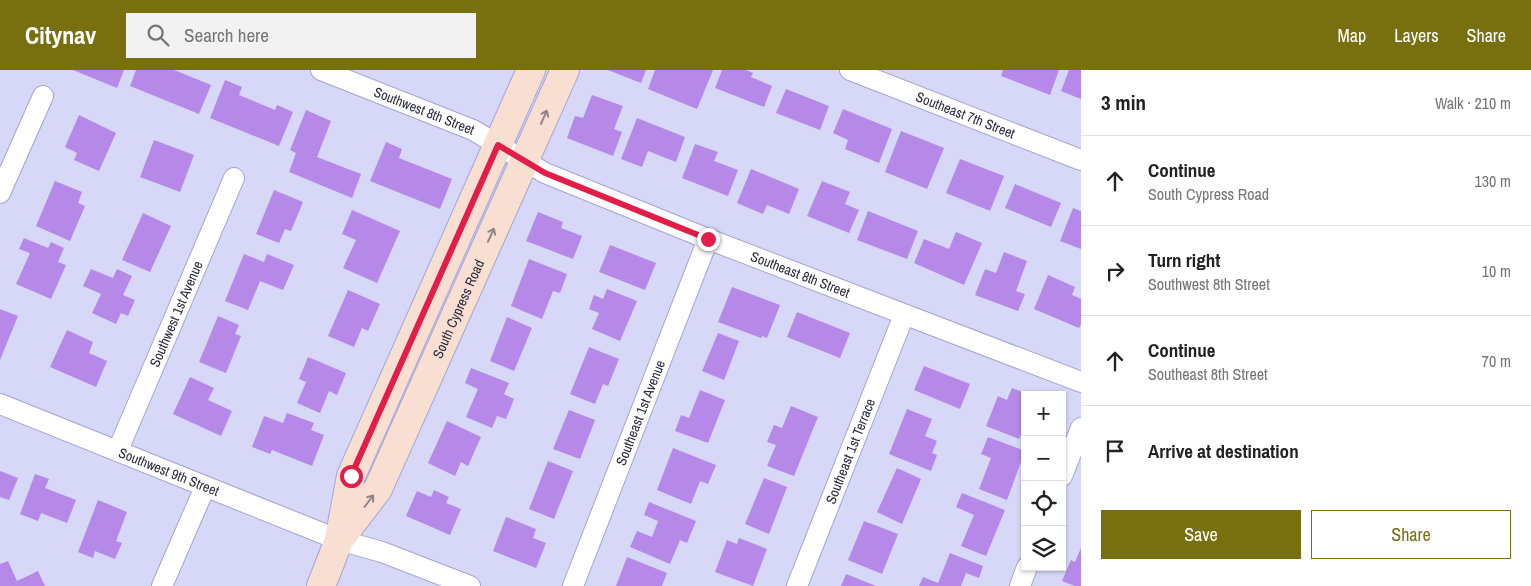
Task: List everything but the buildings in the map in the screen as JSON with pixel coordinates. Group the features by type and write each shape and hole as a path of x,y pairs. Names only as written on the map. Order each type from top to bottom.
{"street":[{"name":"Southwest 8th Street","path":"321,70 473,130 524,161"},
{"name":"South Cypress Road","path":"321,586 339,540 351,476 531,70"},
{"name":"South Cypress Road","path":"339,540 378,489 565,70"},
{"name":"Southeast 7th Street","path":"850,70 1081,160"},
{"path":"0,193 43,96"},
{"name":"Southeast 8th Street","path":"524,161 545,173 708,239 1081,382"},
{"name":"Southwest 1st Avenue","path":"118,450 234,178"},
{"name":"Southeast 1st Avenue","path":"573,586 708,239"},
{"name":"Southeast 1st Terrace","path":"797,586 904,315"},
{"name":"Southwest 9th Street","path":"0,404 339,540 382,552 470,586"},
{"path":"1066,466 1081,428"},
{"path":"162,586 204,486"},
{"path":"1020,586 1026,571"}],"route":[{"path":"351,476 498,145 545,173 708,239"}]}
